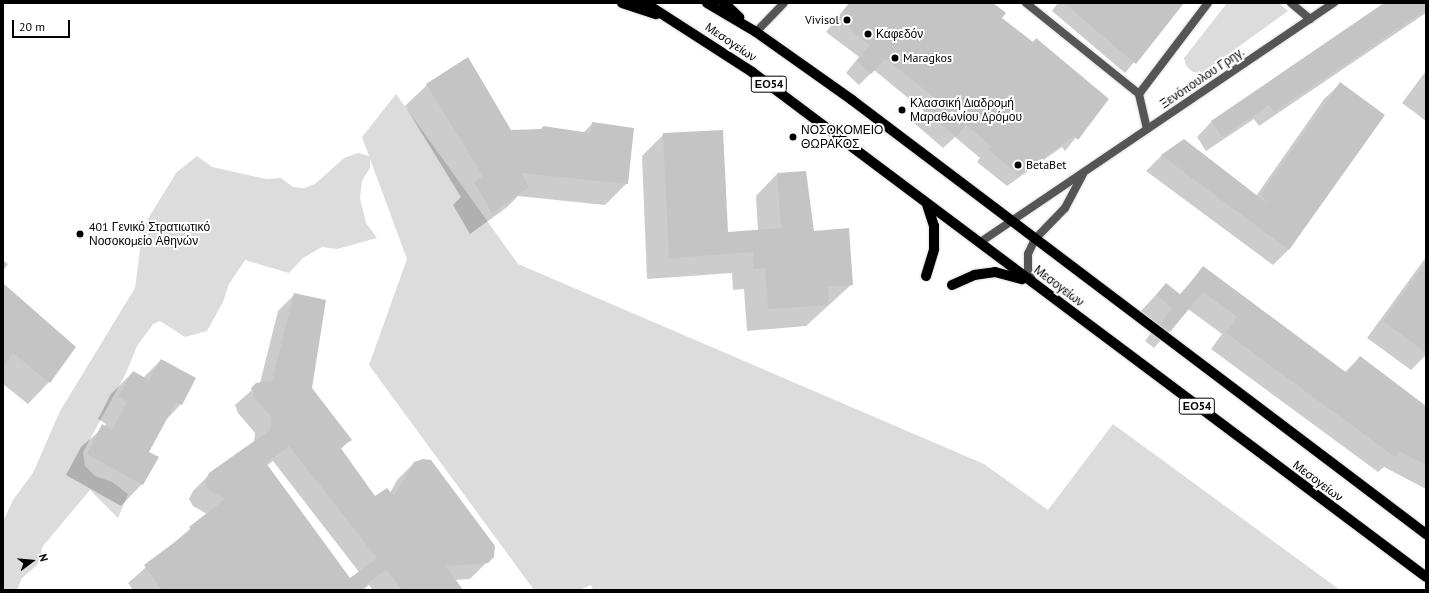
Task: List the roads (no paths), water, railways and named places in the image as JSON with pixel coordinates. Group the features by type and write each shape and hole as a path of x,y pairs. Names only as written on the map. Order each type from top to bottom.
{"main road":[{"name":"Μεσογείων","path":"622,3 673,20"},
{"name":"Μεσογείων","path":"646,3 752,72 1426,577"},
{"name":"Μεσογείων","path":"707,3 756,32 852,100 1011,222 1426,534"},
{"name":"Μεσογείων","path":"724,3 756,32"},
{"path":"926,276 934,249 934,226 927,204"},
{"path":"952,285 974,275 995,272 1015,275 1033,283"}],"street":[{"path":"756,32 784,3"},
{"path":"1026,3 1139,94 1147,129"},
{"path":"1139,94 1208,3"},
{"path":"1292,3 1310,19"},
{"name":"Ξενόπουλου Γρηγ.","path":"979,243 1334,3"},
{"name":"Ξενόπουλου Γρηγ.","path":"1033,283 1028,270 1028,254 1035,239 1065,208 1083,173"}],"place":[{"name":"Vivisol","path":"847,20"},
{"name":"Καφεδόν","path":"868,34"},
{"name":"Maragkos","path":"895,58"},
{"name":"Κλασσική Διαδρομή Μαραθωνίου Δρόμου","path":"902,110"},
{"name":"ΝΟΣΟΚΟΜΕΙΟ ΘΩΡΑΚΟΣ","path":"793,137"},
{"name":"BetaBet","path":"1018,165"},
{"name":"401 Γενικό Στρατιωτικό Νοσοκομείο Αθηνών","path":"80,234"}]}
